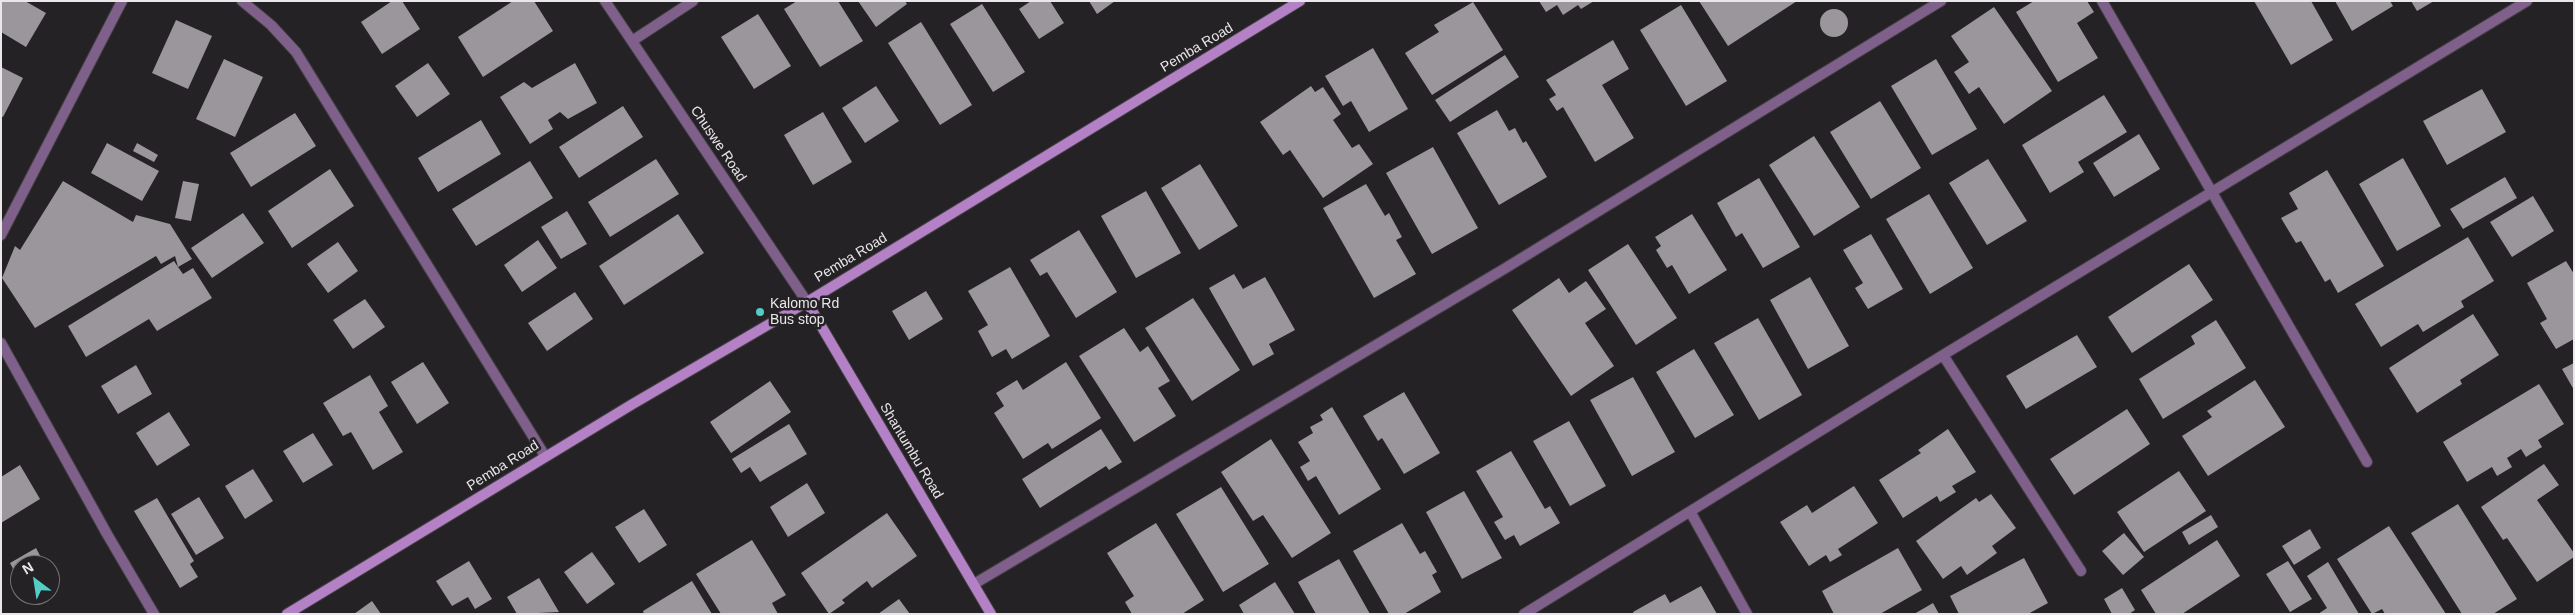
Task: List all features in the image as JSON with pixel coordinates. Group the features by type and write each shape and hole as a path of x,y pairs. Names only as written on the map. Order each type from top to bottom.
{"street":[{"path":"1,235 122,1"},
{"path":"242,1 271,25 296,52 545,456"},
{"name":"Chuswe Road","path":"606,1 807,302"},
{"path":"632,41 694,1"},
{"name":"Pemba Road","path":"287,614 545,456 807,302 1300,1"},
{"path":"974,584 1504,269 1941,1"},
{"path":"2102,1 2367,462"},
{"path":"1524,614 1691,513 1943,355 2527,1"},
{"name":"Shantumbu Road","path":"807,302 991,614"},
{"path":"1,343 107,534 154,614"},
{"path":"1943,355 2081,571"},
{"path":"1691,513 1748,614"}],"building":[{"path":"1,1 25,1 46,13 26,47 1,32"},
{"path":"392,1 402,1 420,29 382,54 361,22"},
{"path":"513,1 534,1 553,31 483,77 458,37"},
{"path":"797,1 838,1 863,41 820,67 784,9"},
{"path":"858,1 905,1 907,4 876,27"},
{"path":"1031,1 1050,1 1064,23 1039,39 1019,9"},
{"path":"1089,1 1115,1 1097,14"},
{"path":"1539,1 1594,1 1581,9 1578,5 1563,15 1557,5 1546,12"},
{"path":"1699,1 1797,1 1728,46"},
{"path":"2034,1 2087,1 2094,12 2077,23 2098,58 2058,82 2016,12"},
{"path":"2254,1 2311,1 2333,40 2291,65"},
{"path":"2335,1 2390,1 2393,6 2352,31"},
{"path":"2411,1 2434,1 2417,11"},
{"path":"1473,2 1503,50 1432,95 1405,53 1439,32 1434,25"},
{"path":"982,4 1025,72 993,92 950,24"},
{"path":"1681,5 1727,81 1686,106 1640,30"},
{"path":"1994,7 2052,91 2004,124 1979,87 1969,94 1954,72 1969,62 1951,36"},
{"path":"1834,9 1844,13 1848,23 1844,33 1834,37 1824,33 1820,23 1824,13"},
{"path":"758,14 791,66 754,89 721,37"},
{"path":"176,20 212,36 188,89 152,73"},
{"path":"921,22 972,105 940,125 888,43"},
{"path":"1613,40 1629,69 1602,85 1634,138 1595,162 1563,107 1557,111 1549,99 1556,95 1546,80"},
{"path":"1373,48 1408,109 1369,132 1351,101 1343,106 1325,76"},
{"path":"1505,55 1519,77 1450,122 1435,100"},
{"path":"224,59 263,77 235,137 196,119"},
{"path":"1936,59 1977,129 1932,155 1891,86"},
{"path":"428,63 450,94 417,117 395,86"},
{"path":"575,63 597,103 568,119 560,112 548,120 553,129 530,144 500,97 524,82 532,88"},
{"path":"1,67 23,78 3,117 1,116"},
{"path":"876,86 899,121 865,143 842,108"},
{"path":"1311,86 1315,92 1323,87 1341,114 1333,120 1352,148 1359,144 1373,164 1323,198 1290,150 1283,155 1260,122"},
{"path":"2482,89 2506,132 2447,165 2423,121"},
{"path":"2104,95 2127,132 2078,162 2084,172 2050,193 2022,145"},
{"path":"1880,101 1921,168 1871,199 1830,132"},
{"path":"623,106 643,137 579,178 559,147"},
{"path":"1497,110 1509,131 1515,128 1523,143 1526,141 1547,177 1499,205 1457,133"},
{"path":"823,112 852,162 813,185 784,135"},
{"path":"295,113 316,146 251,187 230,153"},
{"path":"481,120 501,154 438,192 418,158"},
{"path":"2139,134 2160,169 2114,197 2093,163"},
{"path":"1814,136 1860,207 1814,236 1769,165"},
{"path":"107,143 159,171 142,201 91,173"},
{"path":"137,143 158,155 154,162 133,151"},
{"path":"1433,147 1478,228 1432,254 1386,173"},
{"path":"2403,158 2441,226 2397,251 2359,184"},
{"path":"656,159 679,194 610,237 588,202"},
{"path":"1988,159 2027,221 1987,245 1949,183"},
{"path":"530,161 553,198 476,246 452,209"},
{"path":"1200,164 1238,226 1199,250 1161,188"},
{"path":"330,169 354,206 292,248 268,211"},
{"path":"2327,170 2384,266 2338,293 2330,279 2325,282 2301,241 2296,243 2281,218 2298,209 2289,193"},
{"path":"2505,177 2517,198 2463,229 2450,209"},
{"path":"1759,178 1800,247 1763,268 1742,233 1736,237 1717,203"},
{"path":"63,181 133,222 136,215 170,224 192,259 178,267 175,256 161,264 156,256 35,328 2,278 15,246 20,250"},
{"path":"183,181 199,184 191,221 175,218"},
{"path":"1366,184 1385,216 1389,213 1402,237 1396,240 1416,274 1374,298 1323,208"},
{"path":"1146,191 1181,253 1136,278 1101,216"},
{"path":"1929,194 1973,268 1930,294 1886,219"},
{"path":"2533,196 2554,231 2512,257 2490,222"},
{"path":"567,211 587,244 561,259 541,227"},
{"path":"243,213 264,243 212,278 191,248"},
{"path":"678,214 704,253 624,305 599,266"},
{"path":"1692,214 1727,270 1689,294 1672,265 1667,268 1656,250 1661,246 1655,237"},
{"path":"1079,230 1117,292 1076,318 1047,272 1040,276 1030,260"},
{"path":"1871,234 1903,289 1868,309 1855,288 1863,283 1843,250"},
{"path":"2468,237 2494,281 2461,301 2464,307 2423,332 2418,324 2381,347 2355,304"},
{"path":"538,240 557,268 522,292 504,265"},
{"path":"338,242 358,271 328,293 307,264"},
{"path":"1628,244 1677,318 1636,345 1588,270"},
{"path":"174,261 183,274 193,268 212,298 157,331 149,319 86,357 68,326"},
{"path":"2566,261 2574,274 2574,339 2556,349 2540,323 2547,319 2527,283"},
{"path":"2189,264 2213,300 2132,353 2108,317"},
{"path":"1010,267 1050,336 1012,359 1006,349 992,357 978,331 988,325 968,291"},
{"path":"1234,274 1243,289 1265,277 1295,330 1269,344 1274,354 1253,366 1209,288"},
{"path":"1810,277 1849,346 1808,369 1770,300"},
{"path":"1559,278 1569,293 1586,281 1606,309 1585,323 1614,366 1571,396 1512,310"},
{"path":"926,291 943,319 909,340 892,311"},
{"path":"575,292 593,319 547,351 528,323"},
{"path":"1193,298 1240,370 1192,401 1145,328"},
{"path":"365,299 385,327 353,349 333,320"},
{"path":"2473,314 2499,355 2460,380 2462,384 2417,413 2389,368"},
{"path":"1758,318 1802,395 1759,420 1714,343"},
{"path":"2216,320 2246,368 2163,419 2139,379 2195,344 2191,336"},
{"path":"1124,328 1140,352 1148,346 1170,381 1158,388 1176,416 1134,442 1079,356"},
{"path":"2077,335 2097,367 2026,409 2006,376"},
{"path":"1694,349 1734,415 1695,438 1656,372"},
{"path":"423,362 449,403 417,424 391,382"},
{"path":"1066,362 1101,418 1052,449 1048,443 1023,459 994,413 1004,406 996,393 1017,380 1023,390"},
{"path":"2574,363 2574,390 2562,369"},
{"path":"136,365 152,394 118,414 101,386"},
{"path":"370,375 388,406 379,412 403,452 373,470 351,432 343,436 323,403"},
{"path":"1633,377 1675,452 1632,476 1590,400"},
{"path":"2255,380 2285,427 2208,476 2182,436 2212,417 2207,411"},
{"path":"770,381 791,412 731,453 710,422"},
{"path":"2539,384 2564,424 2538,440 2542,447 2526,457 2521,449 2507,458 2512,467 2497,476 2492,467 2467,482 2443,442"},
{"path":"1404,392 1440,453 1404,474 1382,438 1378,441 1363,416"},
{"path":"1332,407 1381,489 1339,515 1316,476 1308,481 1300,467 1310,461 1298,442 1313,433 1310,427 1323,420 1320,415"},
{"path":"2127,409 2150,444 2074,495 2050,459"},
{"path":"169,412 190,445 157,466 136,433"},
{"path":"1569,421 1606,486 1570,506 1533,441"},
{"path":"789,424 807,454 760,482 750,467 741,473 732,459"},
{"path":"1101,429 1122,462 1109,470 1106,466 1040,508 1022,479"},
{"path":"1948,429 1976,472 1952,486 1956,492 1940,502 1937,496 1903,518 1879,480 1921,453 1918,450"},
{"path":"313,433 333,465 303,483 283,451"},
{"path":"1271,439 1331,533 1292,558 1263,515 1253,521 1221,472"},
{"path":"1511,451 1545,509 1550,506 1560,523 1520,546 1514,535 1505,540 1494,522 1503,517 1476,471"},
{"path":"2544,464 2559,485 2537,500 2574,553 2574,557 2537,582 2507,538 2503,540 2481,507"},
{"path":"20,465 40,499 1,523 1,477"},
{"path":"253,469 273,501 245,519 225,486"},
{"path":"2179,471 2206,511 2144,552 2117,512"},
{"path":"807,483 825,513 788,537 770,507"},
{"path":"1854,486 1878,523 1838,549 1842,555 1830,562 1826,555 1809,566 1780,522 1807,505 1812,513"},
{"path":"1221,487 1269,564 1223,592 1176,514"},
{"path":"1464,491 1502,558 1462,579 1426,512"},
{"path":"1991,494 2016,528 1992,546 1997,553 1967,575 1961,566 1943,579 1916,541 1976,498 1979,502"},
{"path":"199,497 224,538 196,555 171,514"},
{"path":"157,498 194,561 190,564 198,577 180,588 134,511"},
{"path":"2458,504 2517,599 2493,614 2462,614 2411,533"},
{"path":"644,509 667,545 639,563 615,527"},
{"path":"887,513 917,556 872,588 867,581 842,600 845,603 829,614 801,573"},
{"path":"2211,515 2218,527 2189,545 2182,532"},
{"path":"1156,523 1204,600 1182,614 1132,614 1125,602 1134,596 1107,553"},
{"path":"1402,523 1420,554 1425,551 1437,572 1432,575 1441,592 1404,614 1389,614 1353,551"},
{"path":"2389,526 2446,614 2385,614 2382,609 2372,614 2337,559"},
{"path":"2310,529 2321,548 2294,565 2282,546"},
{"path":"2124,533 2144,557 2123,575 2102,551"},
{"path":"752,540 786,595 772,603 778,614 721,614 696,574"},
{"path":"2217,540 2240,576 2182,614 2156,614 2141,590"},
{"path":"36,548 40,555 24,555"},
{"path":"1898,548 1922,590 1880,614 1834,614 1822,591"},
{"path":"592,552 615,584 587,604 564,572"},
{"path":"2024,558 2048,603 2028,614 1959,614 1950,596"},
{"path":"1339,559 1370,614 1316,614 1298,582"},
{"path":"469,561 492,599 475,609 468,597 452,606 436,581"},
{"path":"2288,561 2312,599 2290,612 2266,574"},
{"path":"2328,562 2359,614 2318,614 2327,608 2307,576"},
{"path":"539,578 559,612 517,614 507,597"},
{"path":"692,581 712,614 644,614 643,611"},
{"path":"1275,582 1295,614 1244,614 1239,605"},
{"path":"1701,586 1717,614 1634,614 1633,612 1665,594 1670,603"},
{"path":"2122,588 2135,610 2129,614 2112,614 2104,599"},
{"path":"899,599 910,614 878,614"},
{"path":"372,601 381,614 354,614"},
{"path":"1933,603 1939,614 1914,614"}],"place":[{"name":"Kalomo Rd Bus stop","path":"760,312"}]}
